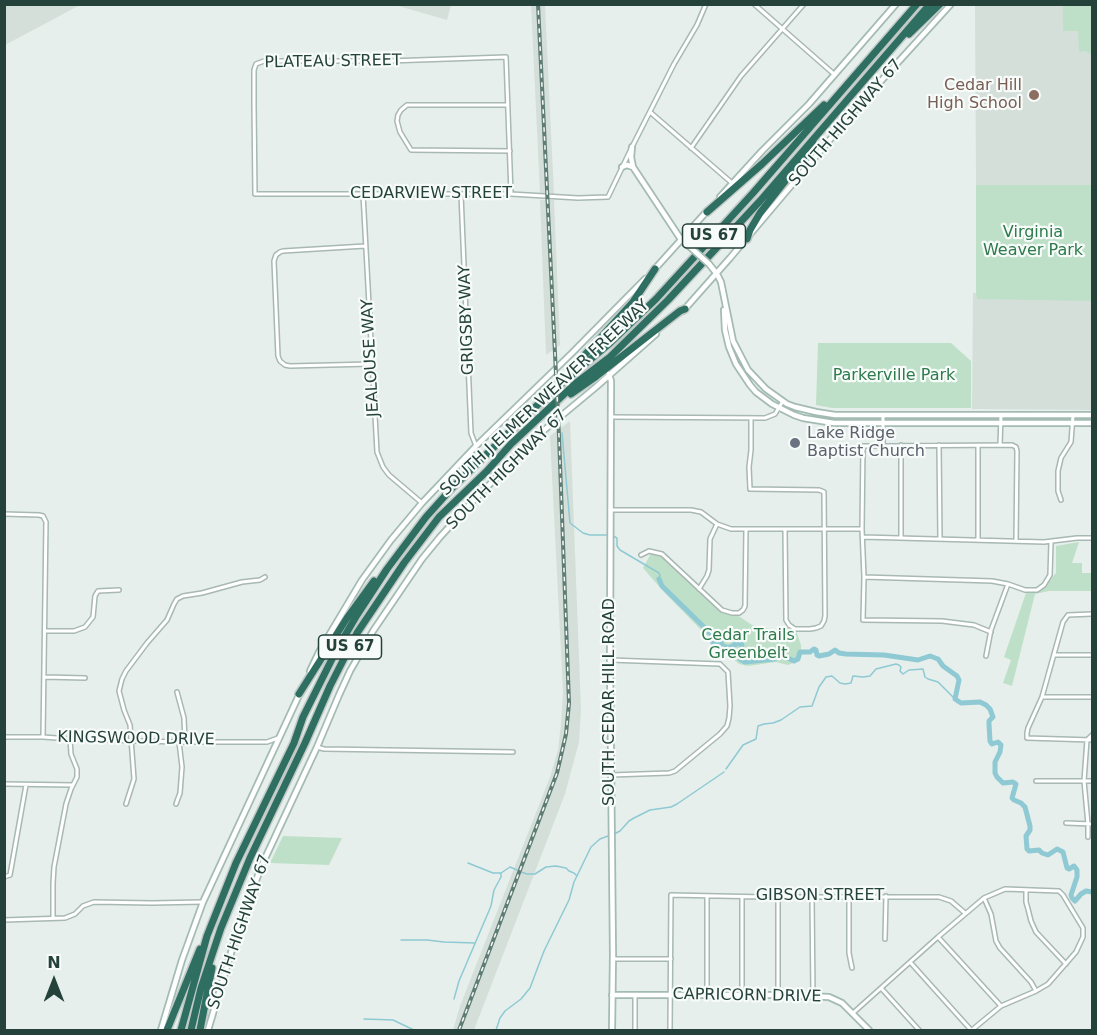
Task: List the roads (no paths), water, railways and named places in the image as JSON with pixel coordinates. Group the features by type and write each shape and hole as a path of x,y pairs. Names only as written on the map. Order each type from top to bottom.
{"highway":[{"name":"SOUTH J ELMER WEAVER FREEWAY","path":"181,1030 207,936 236,862 294,743 315,692 347,632 387,570 426,517 452,488 562,383 610,343 656,299 753,193 902,22 914,4"},
{"name":"SOUTH J ELMER WEAVER FREEWAY","path":"191,1030 201,988 221,928 250,858 357,633 404,563 440,517 511,444 576,383 618,350 668,300 760,201 930,4"},
{"path":"891,49 902,42 940,4"},
{"path":"707,213 807,122 842,85 854,77"},
{"path":"747,239 760,213 830,123 834,114"},
{"path":"562,383 633,302 655,269"},
{"path":"546,411 556,406 685,309"},
{"path":"299,694 352,610 382,572 387,570"},
{"path":"200,1030 221,928"},
{"path":"167,1030 200,947 207,936"}],"main road":[{"path":"161,1030 182,960 203,902 319,652 362,580 422,503 476,446 682,241 732,183 802,112 896,4"},
{"name":"SOUTH HIGHWAY 67","path":"208,1030 249,896 339,694 364,645 422,559 472,502 543,431 685,309 860,105 951,4"},
{"path":"632,147 633,166 671,225 682,241 717,274 721,282 730,332 741,359 758,381 783,401 803,410 835,415 1092,415"},
{"path":"622,167 633,166"},
{"path":"671,225 678,231 689,233"},
{"path":"671,225 676,237 676,247"},
{"path":"725,302 725,330 736,364 756,392 779,408 803,418 834,423 1092,423"},
{"name":"SOUTH CEDAR HILL ROAD","path":"609,374 611,381 612,1030"},
{"path":"834,423 835,415"},
{"path":"956,423 978,420 983,415"},
{"path":"1024,423 1047,421 1052,419 1053,415"},
{"name":"CAPRICORN DRIVE","path":"612,995 829,997 842,1003 869,1030"}],"street":[{"path":"622,167 706,4"},
{"path":"754,4 835,75"},
{"path":"692,147 741,76 804,4"},
{"name":"PLATEAU STREET","path":"255,194 254,81 256,64 264,61 389,61 506,57 507,105"},
{"path":"510,151 411,150 400,132 398,115 407,105 507,105 510,151 512,194"},
{"path":"650,112 732,183"},
{"name":"CEDARVIEW STREET","path":"255,194 512,194 597,198 608,197 622,167"},
{"name":"JEALOUSE WAY","path":"363,194 375,445 379,458 389,475 422,503"},
{"name":"GRIGSBY WAY","path":"461,194 471,433 476,446"},
{"path":"365,246 283,251 276,255 274,261 278,356 280,362 290,366 371,364"},
{"path":"611,417 751,419 771,417 783,401"},
{"path":"883,415 883,445"},
{"path":"1000,445 1001,415"},
{"path":"1061,500 1058,491 1058,471 1061,458 1071,442 1073,415"},
{"path":"751,419 750,489 824,492 825,616 821,626 810,630 795,629 789,625 785,616 785,529"},
{"path":"901,445 901,538"},
{"path":"939,445 940,539"},
{"path":"978,445 978,540"},
{"path":"991,632 974,625 952,622 863,620 863,446 1000,445 1016,447 1016,541"},
{"path":"610,510 691,510 700,512 717,524 731,529 862,529"},
{"path":"4,514 43,516 46,522 43,737"},
{"path":"699,589 709,570 710,538 717,524"},
{"path":"641,555 650,551 662,554 726,612 739,613 745,606 746,529"},
{"path":"862,537 1051,542 1092,538"},
{"path":"864,577 992,581 1030,591 1037,590 1044,585 1050,575 1051,542"},
{"path":"126,804 134,779 130,725 119,691 126,671 167,620 177,599 265,577"},
{"path":"986,656 991,632 1008,584"},
{"path":"45,631 74,632 85,627 93,617 95,597 98,591 119,590"},
{"path":"1092,614 1073,614 1067,616 1063,622 1042,697 1028,728 1027,738 1092,740"},
{"path":"1054,655 1092,655"},
{"path":"610,660 720,664 728,672 730,706 727,726 680,768 669,773 610,775"},
{"path":"44,677 85,678"},
{"path":"177,692 184,718 185,741"},
{"path":"1042,697 1092,697"},
{"path":"1088,837 1090,824 1084,781 1087,740 1092,735"},
{"name":"KINGSWOOD DRIVE","path":"4,737 179,742 267,742 280,737"},
{"path":"53,918 54,867 66,804 78,773 71,754 70,739"},
{"path":"176,804 180,793 182,767 179,742"},
{"path":"267,742 274,748"},
{"path":"317,747 324,750 513,752"},
{"path":"1036,781 1092,781"},
{"path":"4,784 73,785"},
{"path":"4,877 10,875 26,784"},
{"path":"1066,823 1090,824"},
{"path":"853,1013 938,936 965,913 984,898 1005,888 1059,891 1083,928 1083,937 1076,952 1048,984 1001,1006 972,1030 910,962"},
{"path":"1026,890 1026,902 1036,932 1065,964"},
{"name":"GIBSON STREET","path":"671,959 671,895 939,897 951,901 965,913"},
{"path":"707,896 707,995"},
{"path":"885,939 886,896"},
{"path":"742,897 742,995"},
{"path":"778,897 778,995"},
{"path":"812,897 813,996"},
{"path":"849,897 849,952 852,968"},
{"path":"984,898 991,914 996,941 1036,991"},
{"path":"4,920 68,918 83,906 94,902 203,902"},
{"path":"938,936 1001,1006"},
{"path":"612,959 671,959 670,1030"},
{"path":"881,988 919,1030"},
{"path":"635,995 635,1030"}],"waterway":[{"path":"562,433 570,523 583,533 607,535"},
{"path":"613,536 617,538 617,546 620,550 659,573 659,579"},
{"path":"659,579 662,586 710,633 715,635 714,645 721,641 722,646 729,648 741,643 739,656 745,662 778,657 794,661 798,659 800,652 810,652 814,649 819,656 835,650 846,654 884,655 918,660 930,656 938,659 959,680 955,699 961,703 980,702 990,709 993,717 989,721 990,741 992,744 998,742 1001,745 995,762 995,773 1003,783 1016,784 1012,798 1025,807 1030,826 1026,836 1027,849 1029,851 1039,850 1048,855 1057,849 1063,852 1067,868 1074,866 1077,870 1072,898 1075,901 1086,891 1092,892"},
{"path":"726,769 743,745 756,739 758,726 781,720 800,707 812,706 819,687 826,677 832,676 840,683 851,683 853,676 870,676 876,669 896,664 901,667 900,671 903,674 909,670 923,669 925,677 938,682 955,699"},
{"path":"614,834 629,821 650,810 677,804 724,772"},
{"path":"496,1030 505,1011 521,999 530,988 544,951 591,847 600,839 608,836"},
{"path":"468,863 493,873 501,873 510,867 517,870"},
{"path":"521,872 535,874 546,867 556,866 566,868 577,876"},
{"path":"454,999 459,981 491,906 501,873"},
{"path":"401,940 475,943"},
{"path":"364,1019 393,1020 414,1030"}],"railway":[{"path":"459,1030 557,773 566,734 569,703 559,436 538,4"}],"place":[{"name":"Cedar Hill High School","path":"1034,95"},
{"name":"Lake Ridge Baptist Church","path":"795,443"}],"park label":[{"name":"Virginia Weaver Park","path":"1033,242"},
{"name":"Parkerville Park","path":"894,376"},
{"name":"Cedar Trails Greenbelt","path":"748,645"}]}
